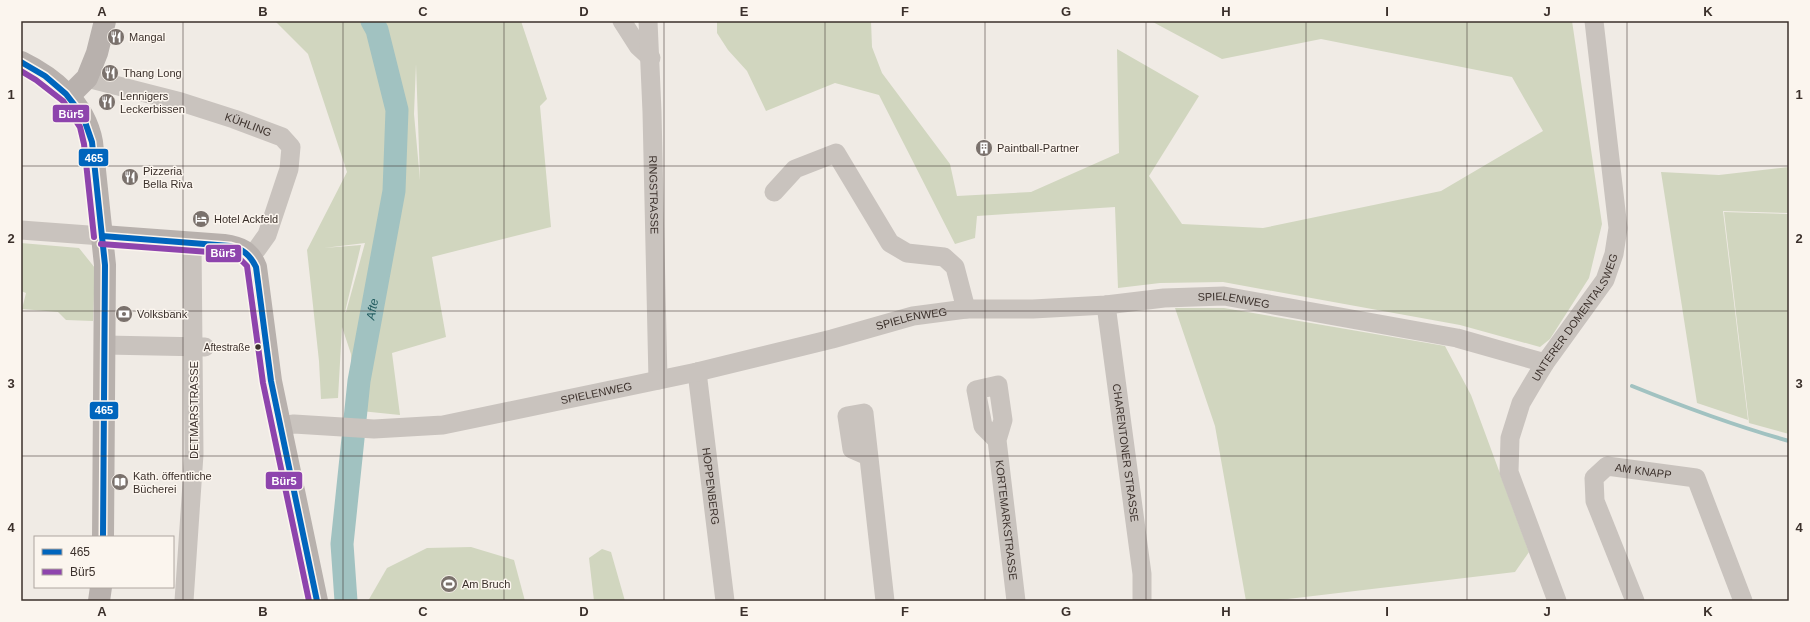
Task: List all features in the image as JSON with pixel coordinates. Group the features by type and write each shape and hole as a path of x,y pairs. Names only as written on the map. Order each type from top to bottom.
{"main road":[{"path":"69,96 88,78 97,53 105,21"},
{"path":"21,62 41,73 69,96 79,110 90,132 105,265 103,536"},
{"path":"102,236 234,246 249,254 256,267 271,381 317,601"},
{"path":"99,601 101,588"}],"street":[{"path":"622,21 638,46 651,58"},
{"name":"RINGSTRASSE","path":"648,21 651,58 658,380"},
{"name":"UNTERER DOMENTALSWEG","path":"1557,601 1510,472 1510,438 1521,403 1545,363 1605,280 1614,254 1618,228 1594,21"},
{"name":"KÜHLING","path":"88,78 181,102 234,119 282,137 291,147 289,169 267,235 263,243 249,254"},
{"path":"774,192 795,169 836,153 890,243 907,253 944,257 955,267 966,309"},
{"path":"21,230 102,236"},
{"name":"DETMARSTRASSE","path":"184,601 194,454 199,347 192,243"},
{"name":"SPIELENWEG","path":"281,426 294,424 374,429 444,425 697,372 832,339 908,317 966,309 1033,309 1106,305 1164,298 1224,296 1457,338 1545,363"},
{"name":"CHARENTONER STRASSE","path":"1106,305 1142,574 1142,601"},
{"path":"105,345 199,347"},
{"name":"HOPPENBERG","path":"697,372 725,601"},
{"name":"KORTEMARKSTRASSE","path":"997,440 1016,601"},
{"path":"868,456 885,601"},
{"name":"AM KNAPP","path":"1634,601 1595,501 1594,478 1607,466 1696,478 1743,601"}],"green space":[{"path":"275,21 521,21 547,99 540,106 551,227 432,257 446,337 392,353 400,415 351,410 351,354 342,327 338,398 321,399 319,361 307,250 347,172 308,54","holes":["416,64 420,179 420,180 414,114","365,243 346,312 345,312 361,245 324,248"]},
{"path":"717,21 871,21 872,47 882,73 950,164 957,196 1031,192 1119,153 1117,49 1199,96 1149,176 1182,224 1263,228 1441,191 1543,131 1512,77 1321,39 1222,59 1151,21 1572,21 1602,224 1589,278 1550,339 1540,347 1460,325 1223,282 1160,283 1118,288 1115,207 977,216 975,238 955,244 879,95 835,83 766,111 747,71 728,50 717,33"},
{"path":"1789,167 1789,213 1723,211 1748,420 1697,403 1661,172 1719,175"},
{"path":"1724,212 1789,214 1789,434 1749,423"},
{"path":"21,243 79,248 95,268 93,321 66,320 58,312 22,309 26,293 21,291"},
{"path":"1175,308 1224,308 1445,346 1471,395 1529,552 1515,572 1271,601 1246,601 1215,426"},
{"name":"Am Bruch","path":"471,547 514,560 525,601 368,601 387,568 427,548"},
{"path":"602,549 611,552 625,601 594,601 589,558"}],"waterway":[{"name":"Afte","path":"346,601 342,544 359,381 394,191 397,110 377,30 372,21"},
{"path":"1632,386 1710,416 1789,441"}],"transit line":[{"name":"465","path":"21,62 45,76 66,94 83,116 92,142 105,265 103,536"},
{"name":"Bür5","path":"21,71 36,80 63,101 80,127 84,144 94,237"},
{"name":"465","path":"102,236 230,246 242,251 249,256 254,263 256,267 271,381 317,601"},
{"name":"Bür5","path":"101,244 223,253 239,258 247,266 263,383 309,601"}],"place":[{"name":"Mangal","path":"116,37"},
{"name":"Thang Long","path":"110,73"},
{"name":"Lennigers Leckerbissen","path":"107,102"},
{"name":"Paintball-Partner","path":"984,148"},
{"name":"Pizzeria Bella Riva","path":"130,177"},
{"name":"Hotel Ackfeld","path":"201,219"},
{"name":"Volksbank","path":"124,314"},
{"name":"Aftestraße","path":"258,347"},
{"name":"Kath. öffentliche Bücherei","path":"120,482"},
{"name":"Am Bruch","path":"449,584"}]}
